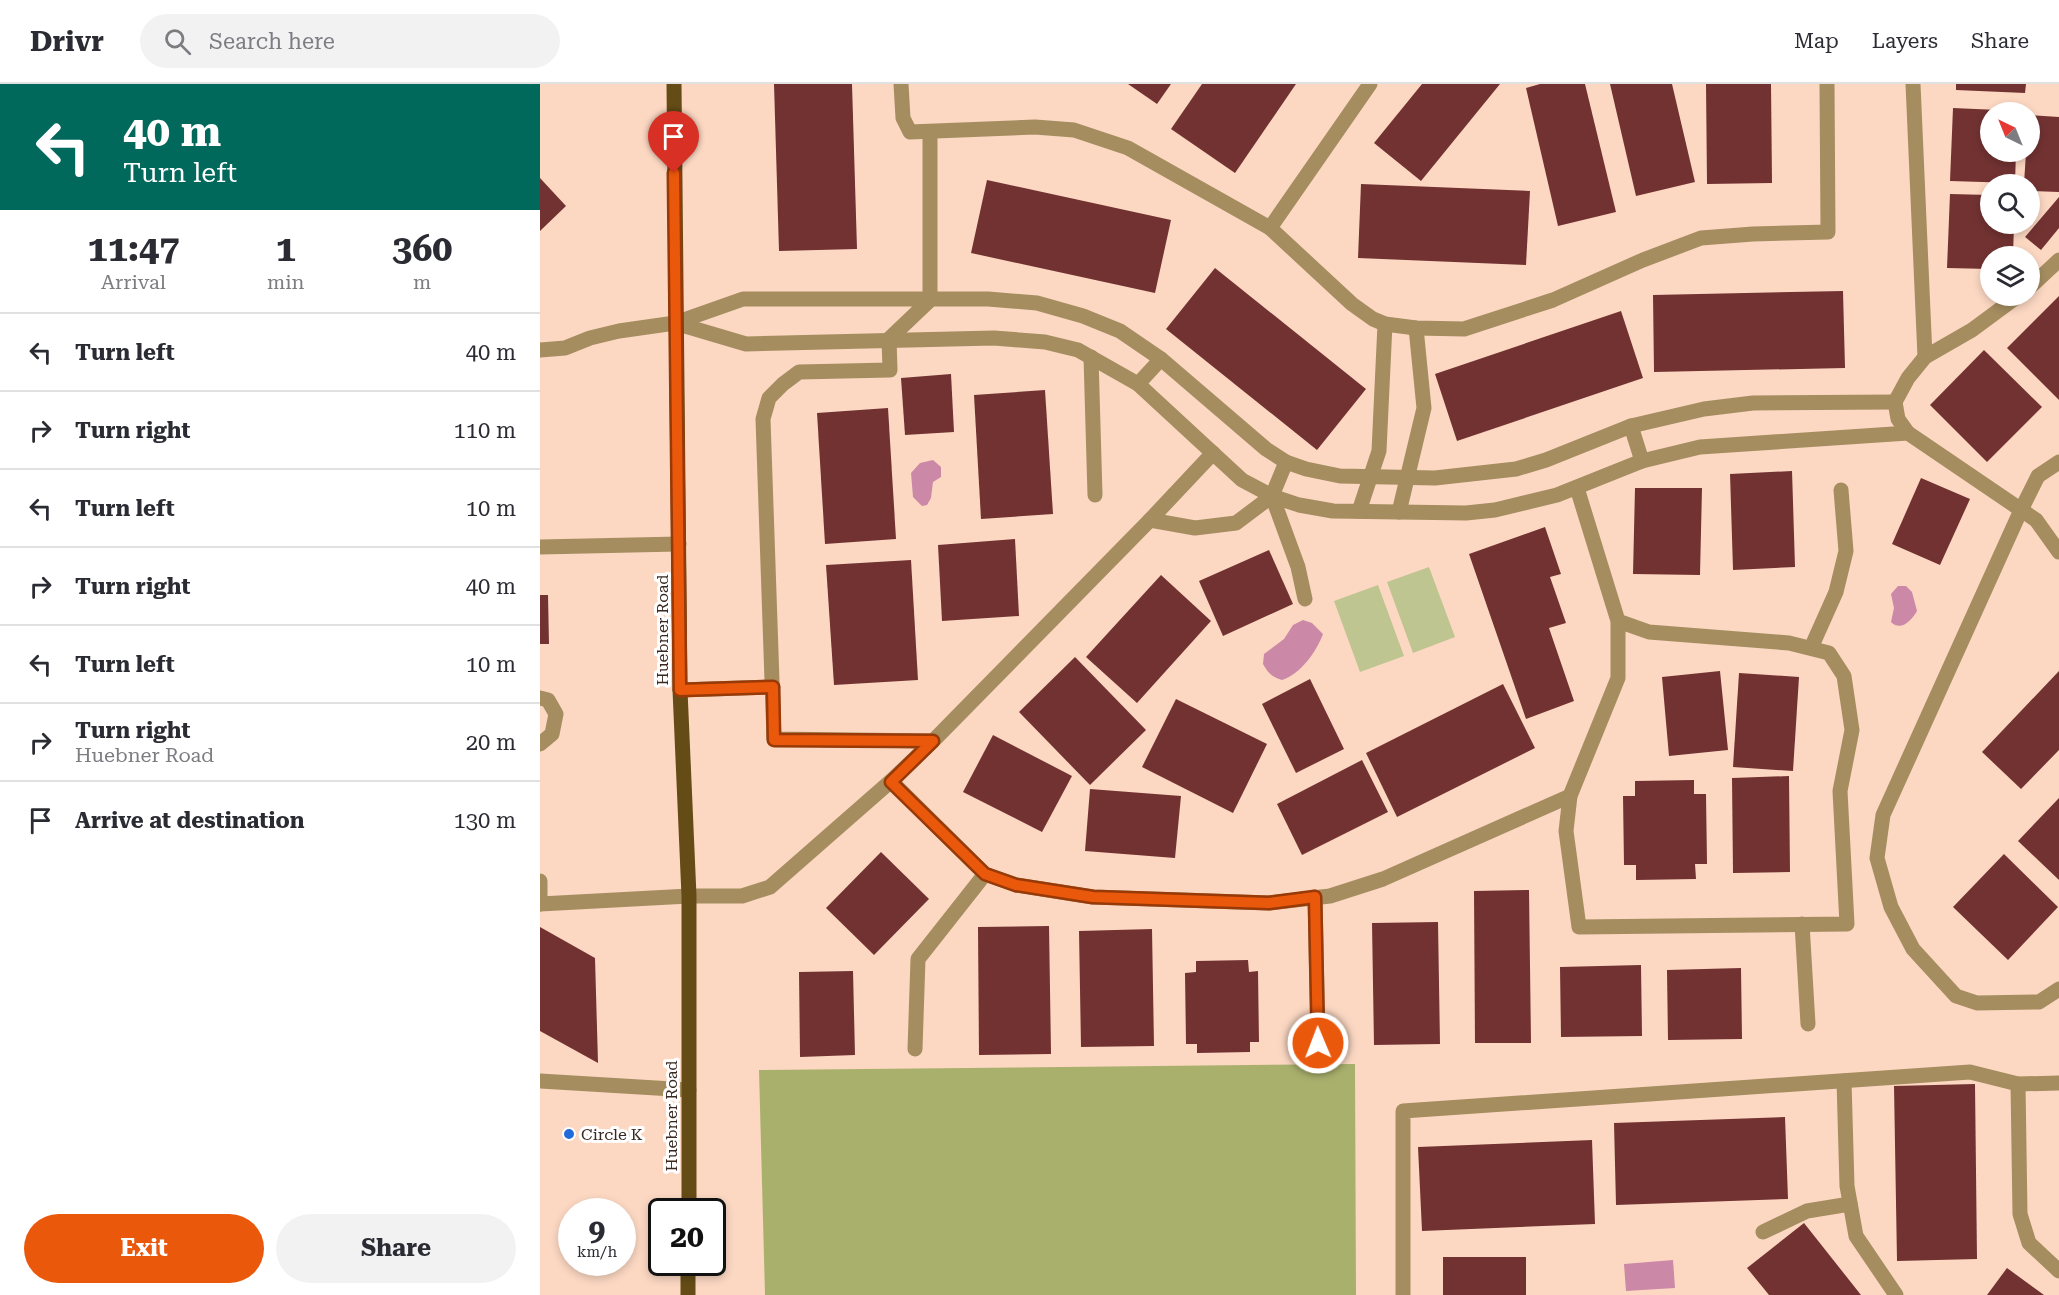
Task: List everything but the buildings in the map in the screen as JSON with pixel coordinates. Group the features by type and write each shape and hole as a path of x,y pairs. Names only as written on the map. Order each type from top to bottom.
{"main road":[{"name":"Huebner Road","path":"674,84 680,690 689,896 688,1198"},
{"path":"688,1276 688,1295"}],"lane":[{"path":"901,84 903,118 910,132 1035,127 1074,130 1128,148 1270,228 1352,304 1373,319 1384,324 1416,328 1464,329 1553,300 1643,260 1701,238 1828,232 1827,84"},
{"path":"1270,228 1370,84"},
{"path":"1914,84 1925,357"},
{"path":"930,132 930,300 889,339 890,370 799,372 769,398 763,419 774,740 933,741"},
{"path":"2040,278 2059,260"},
{"path":"540,350 565,348 590,338 620,331 675,323 743,299 988,299 1037,303 1083,316 1120,331 1161,359 1266,450 1286,462 1340,476 1435,478 1516,469 1546,460 1631,426 1704,409 1753,403 1895,402"},
{"path":"2004,306 1972,330 1925,357 1908,378 1895,402 1898,419 1908,434 2036,520 2059,552"},
{"path":"675,323 746,344 994,338 1045,342 1078,350 1138,384 1242,480 1272,496 1299,505 1333,511 1466,513 1496,510 1557,495 1642,461 1700,447 1908,434"},
{"path":"1359,511 1378,451 1384,324"},
{"path":"1399,512 1424,408 1416,328"},
{"path":"1091,357 1095,495"},
{"path":"1138,384 1161,359"},
{"path":"1631,426 1642,461"},
{"path":"540,881 540,904 689,896 742,896 770,887 891,782 933,741 1213,453"},
{"path":"1150,520 1195,528 1236,523 1272,496 1286,462"},
{"path":"2059,462 2038,476 2022,510 1883,815 1877,858 1891,907 1913,949 1956,996 1977,1003 2039,1002 2059,989"},
{"path":"1577,488 1618,621 1618,678 1570,796 1566,831 1578,927 1847,924 1839,791 1852,730 1844,676 1829,653 1788,643 1648,632 1618,621"},
{"path":"1811,648 1836,592 1846,551 1841,490"},
{"path":"1272,496 1298,567 1305,599"},
{"path":"540,548 679,544"},
{"path":"680,690 773,687"},
{"path":"540,698 548,700 556,714 552,734 540,744"},
{"path":"891,782 985,874 1016,885 1093,897 1269,903 1330,896 1383,879 1570,796"},
{"path":"915,1049 918,958 985,874"},
{"path":"1315,897 1318,1043"},
{"path":"1802,924 1808,1024"},
{"path":"1403,1295 1403,1112 1970,1072 2018,1084 2059,1083"},
{"path":"540,1081 688,1090"},
{"path":"1844,1081 1847,1186 1856,1236 1896,1295"},
{"path":"2018,1084 2020,1214 2029,1243 2059,1270"},
{"path":"1764,1232 1807,1211 1850,1204"}],"green space":[{"path":"1429,567 1455,637 1413,653 1387,582"},
{"path":"1378,585 1404,656 1360,672 1334,601"},
{"path":"1355,1064 1356,1295 765,1295 759,1070"}],"shaded area":[{"path":"933,460 941,467 941,477 933,482 931,498 927,505 922,506 913,497 911,473 920,463"},
{"path":"1898,586 1906,586 1912,592 1917,611 1909,621 1899,626 1891,622 1894,608 1891,594"},
{"path":"1303,620 1312,623 1323,634 1320,641 1301,668 1282,680 1276,678 1263,664 1264,654 1284,639 1293,625"},
{"path":"1673,1260 1675,1288 1626,1291 1624,1264"}],"place":[{"name":"Circle K","path":"569,1134"}],"route":[{"path":"674,173 680,690 773,687 774,740 933,741 891,782 985,874 1016,885 1093,897 1269,903 1315,897 1318,1043"}]}
